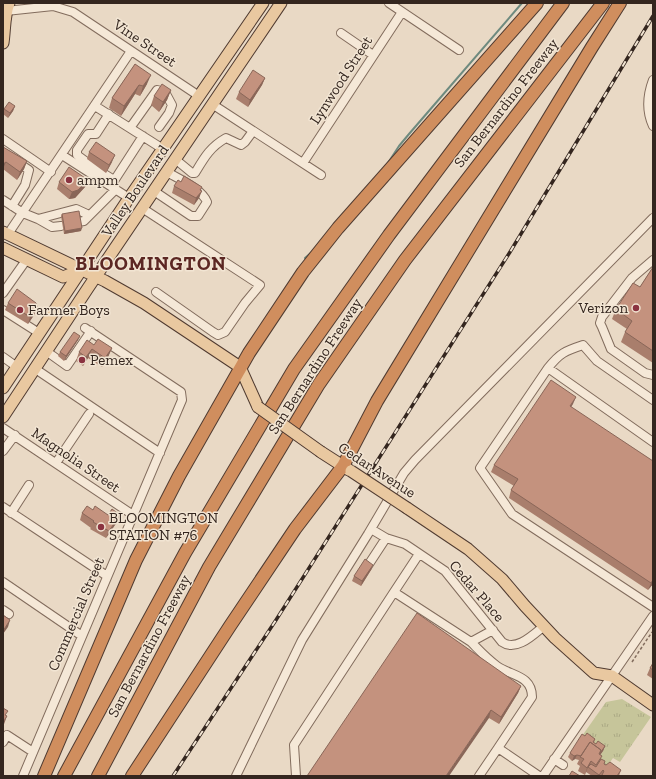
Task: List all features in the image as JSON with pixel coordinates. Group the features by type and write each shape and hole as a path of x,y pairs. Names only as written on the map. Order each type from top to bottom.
{"highway":[{"path":"44,776 136,560 179,476 240,367 268,323 303,272 338,228 537,3"},
{"name":"San Bernardino Freeway","path":"64,776 185,553 294,369 389,235 563,3"},
{"name":"San Bernardino Freeway","path":"98,776 209,567 319,384 405,260 603,3"},
{"path":"132,776 286,542 347,468 377,401 620,3"}],"main road":[{"name":"Valley Boulevard","path":"3,417 95,277 281,3"},
{"name":"Valley Boulevard","path":"3,388 129,198 261,4"},
{"path":"3,43 6,25 6,7"},
{"path":"6,233 144,303 240,367"},
{"path":"3,248 63,277 81,270"},
{"name":"Cedar Avenue","path":"240,367 258,407 321,452 468,549 502,579 555,638 594,673 612,676 653,705"}],"street":[{"path":"389,3 458,50"},
{"name":"Vine Street","path":"6,7 53,6 73,12 199,96"},
{"name":"Lynwood Street","path":"303,163 402,12"},
{"path":"341,32 374,55"},
{"path":"6,233 23,213 132,51"},
{"path":"653,80 648,98 648,106 653,126"},
{"path":"130,128 157,90 165,92 172,105 169,113 159,127"},
{"path":"212,104 321,176"},
{"path":"95,106 163,149"},
{"path":"109,114 96,134 88,134 77,150 77,155 96,169 129,198"},
{"path":"175,159 192,173 195,173 209,150 220,141 226,138 241,145 253,131"},
{"path":"38,219 76,209 81,221 114,185 143,136"},
{"path":"3,139 51,172"},
{"path":"3,153 29,170 26,185 12,206"},
{"path":"62,155 114,185"},
{"path":"154,191 191,216 198,216 207,202 205,197 167,172"},
{"path":"3,200 23,213 59,227"},
{"path":"142,208 260,285 245,303 225,332 218,335 156,292"},
{"path":"236,776 302,640 404,473 415,460 653,218"},
{"path":"3,292 27,259"},
{"path":"653,260 632,278 602,317 600,323 611,349 645,373 653,375"},
{"path":"3,310 39,333"},
{"name":"Commercial Street","path":"23,776 182,400 181,392 88,330 67,366 46,351"},
{"path":"653,400 597,361 583,345 567,350 556,357 480,468 512,514 653,607"},
{"path":"3,357 17,367"},
{"path":"34,368 160,453"},
{"path":"548,368 653,442"},
{"path":"56,463 89,414"},
{"name":"Magnolia Street","path":"3,428 134,515"},
{"path":"3,451 15,435"},
{"path":"11,513 30,485"},
{"path":"3,507 107,576"},
{"name":"Cedar Place","path":"371,529 386,538 405,544 445,571 502,642 510,645 530,638 544,626"},
{"path":"367,567 386,538"},
{"path":"296,776 294,745 419,554"},
{"path":"3,582 82,636"},
{"path":"394,592 471,642 498,667 514,674 528,683 532,690 532,697 479,776"},
{"path":"543,776 653,616"},
{"path":"471,642 493,630"},
{"path":"3,742 8,735 33,752"},
{"path":"498,748 539,776"},
{"path":"554,759 563,765"}],"path":[{"path":"629,665 653,631"}],"green space":[{"path":"622,699 651,717 620,762 613,758 606,768 599,757 603,751 582,736 606,702"}],"building":[{"path":"135,64 151,75 143,86 139,85 124,106 112,98"},
{"path":"253,70 265,78 250,100 239,92"},
{"path":"162,84 171,90 163,102 154,96"},
{"path":"9,102 15,106 10,113 4,109"},
{"path":"96,142 115,155 109,165 89,152"},
{"path":"3,147 27,161 20,172 6,162 3,164"},
{"path":"69,167 88,180 78,190 72,192 59,182"},
{"path":"184,176 202,187 200,190 202,191 196,198 174,186 178,180 181,182"},
{"path":"79,211 82,228 65,231 62,214"},
{"name":"Verizon","path":"653,267 653,351 625,332 632,321 616,309 633,283 640,287"},
{"path":"17,289 36,303 37,307 30,317 8,303"},
{"path":"74,332 80,336 66,356 60,352"},
{"path":"98,339 112,348 105,358 92,349 86,357 79,352 87,340 94,345"},
{"path":"551,380 576,397 570,406 653,461 653,580 651,583 511,490 518,479 494,465"},
{"path":"87,506 93,510 95,506 108,515 112,509 120,515 109,531 93,522 94,521 82,513"},
{"path":"365,559 373,565 362,581 354,576"},
{"path":"417,613 521,686 501,717 491,710 446,776 307,776"},
{"path":"3,615 10,620 3,631"},
{"path":"653,663 653,670 650,668"},
{"path":"3,708 8,711 3,722"},
{"path":"587,733 595,739 593,742 596,744 598,741 605,746 601,752 601,750 590,742 581,756 574,756 570,753 582,734 585,736"},
{"path":"590,742 601,750 599,754 602,756 596,765 591,761 587,768 581,763 584,759 580,757"},
{"path":"601,759 605,761 604,764 606,765 610,762 621,770 617,776 604,776 602,775 603,770 599,775 588,767 591,764 596,767"},
{"path":"572,771 580,776 569,776"}],"waterway":[{"path":"386,166 409,134 522,3"},
{"path":"305,258 312,252"}],"railway":[{"path":"173,776 276,620 510,252 653,16"}],"place":[{"name":"ampm","path":"69,180"},
{"name":"Verizon","path":"636,308"},
{"name":"Farmer Boys","path":"20,310"},
{"name":"Pemex","path":"82,360"},
{"name":"BLOOMINGTON STATION #76","path":"101,527"}],"district":[{"name":"BLOOMINGTON","path":"151,263"}]}
